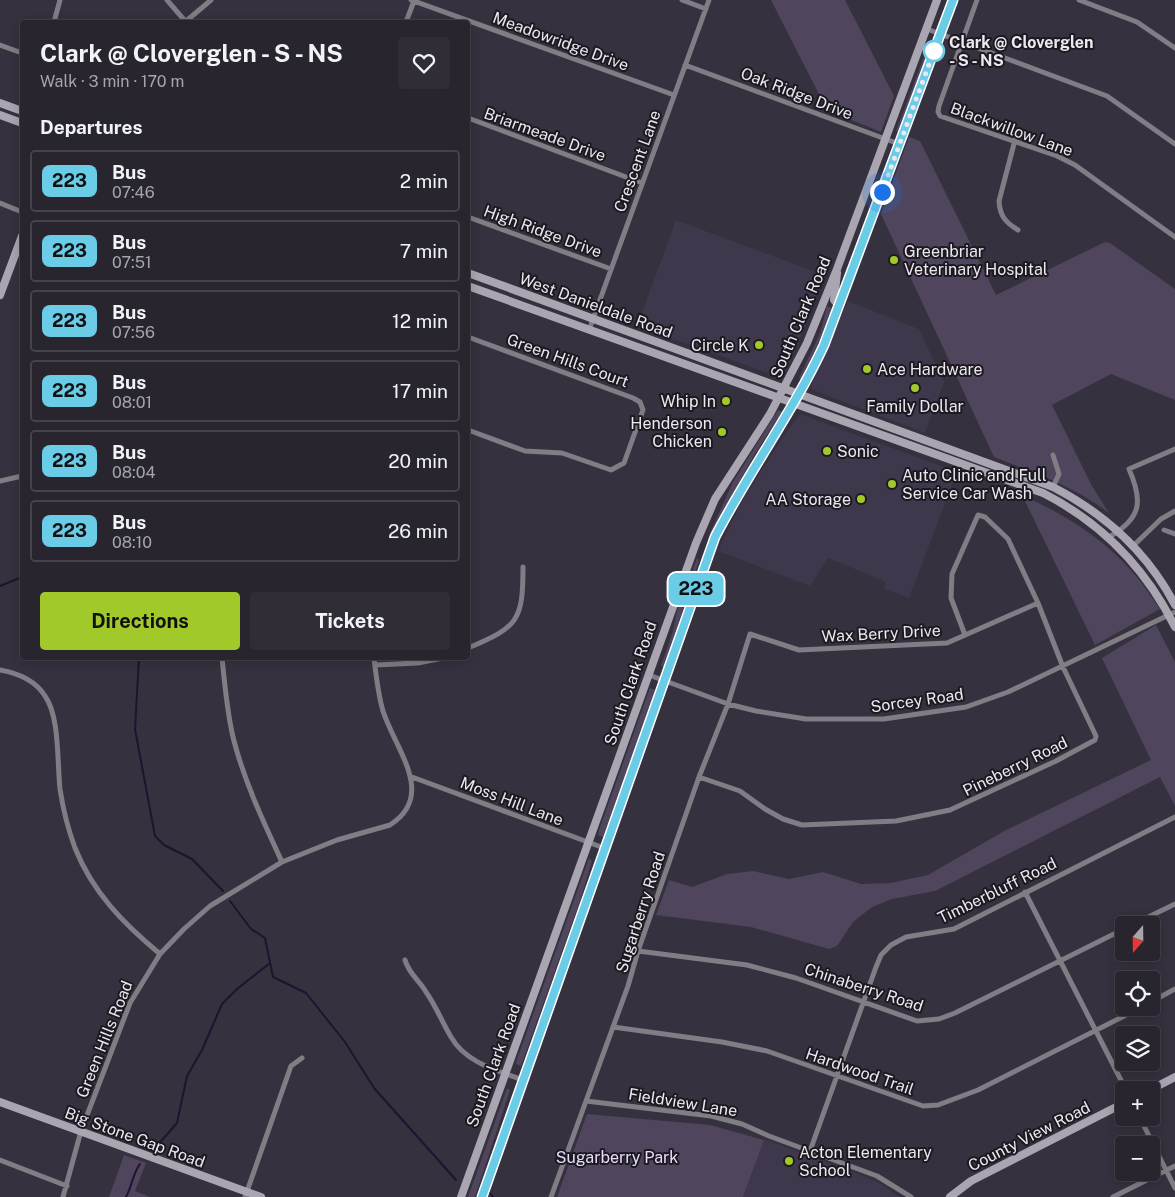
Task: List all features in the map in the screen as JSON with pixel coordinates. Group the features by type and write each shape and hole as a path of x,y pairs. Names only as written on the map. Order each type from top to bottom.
{"main road":[{"name":"South Clark Road","path":"461,1197 696,542 716,499 779,398 807,343 850,235 937,0"},
{"path":"482,1197 711,549 737,495 793,403 820,353 864,241 952,0"},
{"path":"0,103 20,110"},
{"path":"0,115 20,122"},
{"path":"850,235 864,241"},
{"path":"0,295 20,241"},
{"path":"837,269 834,300 839,306"},
{"name":"West Danieldale Road","path":"470,274 1053,487 1084,505 1118,532 1159,578 1175,606"},
{"name":"West Danieldale Road","path":"470,287 1043,493 1088,519 1109,537 1148,580 1172,614 1175,627"},
{"path":"629,344 633,333"},
{"path":"688,365 690,354"},
{"path":"943,457 946,447"},
{"path":"696,542 711,549"},
{"path":"1160,1085 1175,1077"},
{"name":"Big Stone Gap Road","path":"0,1102 246,1194 261,1197"},
{"name":"County View Road","path":"950,1197 971,1181 1115,1108"}],"street":[{"path":"55,20 60,0"},
{"path":"167,0 183,20"},
{"path":"187,20 211,0"},
{"path":"682,0 706,9"},
{"name":"Crescent Lane","path":"589,330 709,0"},
{"name":"Blackwillow Lane","path":"977,0 938,112 940,116 1015,140 1075,165 1175,237"},
{"path":"1079,0 1137,22 1175,48"},
{"path":"407,20 413,1"},
{"name":"Meadowridge Drive","path":"413,1 466,20"},
{"name":"Meadowridge Drive","path":"470,22 674,95"},
{"path":"927,29 1085,86 1107,96 1175,144"},
{"path":"0,45 20,52"},
{"name":"Oak Ridge Drive","path":"685,65 899,144"},
{"name":"Briarmeade Drive","path":"470,119 642,183"},
{"path":"1015,140 999,201 1005,221 1018,230"},
{"path":"0,203 20,211"},
{"name":"High Ridge Drive","path":"470,218 611,269"},
{"name":"Green Hills Court","path":"470,338 633,398 640,402 643,410 624,463 611,470 562,453 526,451 470,431"},
{"path":"1109,537 1118,532 1138,505 1138,488 1129,469 1175,450"},
{"path":"1053,455 1059,474 1053,487"},
{"path":"0,482 20,477"},
{"path":"1132,546 1161,519 1175,511"},
{"name":"Pineberry Road","path":"699,777 740,791 765,809 784,819 802,825 896,821 950,810 1056,761 1095,740 1096,736 1092,725 1063,667 1038,603 1008,539 985,517 978,515 952,574 951,598 965,635"},
{"path":"1164,530 1175,534"},
{"path":"470,647 498,634 514,622 522,602 523,566"},
{"name":"Wax Berry Drive","path":"750,634 799,650 947,642 1038,603"},
{"name":"Sorcey Road","path":"649,675 728,704 756,711 806,719 884,719 966,706 1008,692 1172,614"},
{"name":"Sugarberry Road","path":"551,1197 628,986 638,951 699,777 728,704 750,634"},
{"path":"222,660 228,716 234,742 250,787 282,862"},
{"name":"Green Hills Road","path":"63,1197 81,1131 130,1003 141,981 160,954 210,906 282,862 337,840 390,826 408,808 412,793 412,777 383,711 374,660"},
{"path":"375,666 433,660"},
{"path":"0,670 20,675 30,681 46,696 53,717 62,802 76,850 91,880 111,909 160,954"},
{"name":"Moss Hill Lane","path":"412,777 604,848"},
{"name":"Timberbluff Road","path":"810,1151 881,955 891,945 906,938 954,928 1175,816"},
{"path":"1025,892 1122,1081"},
{"path":"1150,916 1175,904"},
{"name":"Chinaberry Road","path":"638,951 747,965 796,978 917,1021 939,1019 955,1013 1115,934"},
{"path":"405,960 408,970 425,990 452,1039 470,1058 523,1080"},
{"path":"1160,997 1175,989"},
{"name":"Hardwood Trail","path":"613,1027 722,1042 767,1051 923,1106 938,1105 978,1090 1124,1016"},
{"path":"246,1194 291,1066 302,1058"},
{"name":"Fieldview Lane","path":"586,1101 711,1116 742,1124 877,1176 911,1197"},
{"path":"1144,1126 1175,1188"},
{"path":"0,1160 67,1186"},
{"path":"1113,1197 1175,1166"}],"shaded area":[{"path":"676,220 824,275 798,345 782,378 637,326"},
{"path":"848,301 919,329 944,382 925,433 813,390 811,385"},
{"path":"800,414 957,472 909,598 884,589 886,582 828,558 810,586 718,551 741,503"},
{"name":"Acton Elementary School","path":"764,1139 876,1181 900,1197 743,1197"}],"green space":[{"path":"771,0 845,0 894,96 881,132 827,110"},
{"path":"929,43 932,44 899,132 896,131"},
{"path":"909,137 920,141 996,295 1105,242 1110,243 1175,289 1175,400 1111,374 1052,405 1092,486 1109,513 1096,503 1068,488 994,457 881,214"},
{"path":"827,306 833,309 802,380 799,378 820,333"},
{"path":"778,410 782,412 753,457 714,533 710,533 733,482"},
{"path":"1022,495 1068,519 1097,539 1123,562 1160,609 1095,645"},
{"path":"697,558 699,561 664,667 661,666 673,631 677,611"},
{"path":"1156,625 1175,662 1175,806 1160,777 935,891 892,899 872,907 853,922 837,946 829,949 751,927 656,915 669,880 692,887 727,874 753,871 789,879 823,872 861,884 891,883 928,875 1006,830 1151,760 1102,658"},
{"path":"650,688 655,690 655,694 603,837 598,835 599,830"},
{"path":"589,858 592,861 580,901 521,1066 516,1064 516,1062"},
{"path":"507,1088 510,1090 475,1197 468,1197"},
{"name":"Sugarberry Park","path":"587,1114 710,1125 764,1140 743,1197 557,1197"},
{"path":"124,1155 146,1163 135,1191 150,1197 109,1197"}],"waterway":[{"path":"0,586 20,578"},
{"path":"139,660 135,729 155,836 164,845 192,859 223,891"},
{"path":"230,901 251,929 265,938 273,977 306,993 345,1042 374,1088 456,1180"},
{"path":"155,1148 177,1123 187,1076 202,1050 222,1004 237,989 270,963"},
{"path":"126,1197 140,1164"},
{"path":"490,1193 493,1197"}],"bus line":[{"name":"223","path":"482,1197 715,537 737,495 807,380 824,345 953,0"}],"place":[{"name":"Clark @ Cloverglen - S - NS","path":"934,51"},
{"name":"Greenbriar Veterinary Hospital","path":"894,260"},
{"name":"Circle K","path":"759,345"},
{"name":"Ace Hardware","path":"867,369"},
{"name":"Family Dollar","path":"915,388"},
{"name":"Whip In","path":"726,401"},
{"name":"Henderson Chicken","path":"722,432"},
{"name":"Sonic","path":"827,451"},
{"name":"Auto Clinic and Full Service Car Wash","path":"892,484"},
{"name":"AA Storage","path":"861,499"},
{"name":"Acton Elementary School","path":"789,1161"}],"route":[{"path":"882,192 934,51"}]}
